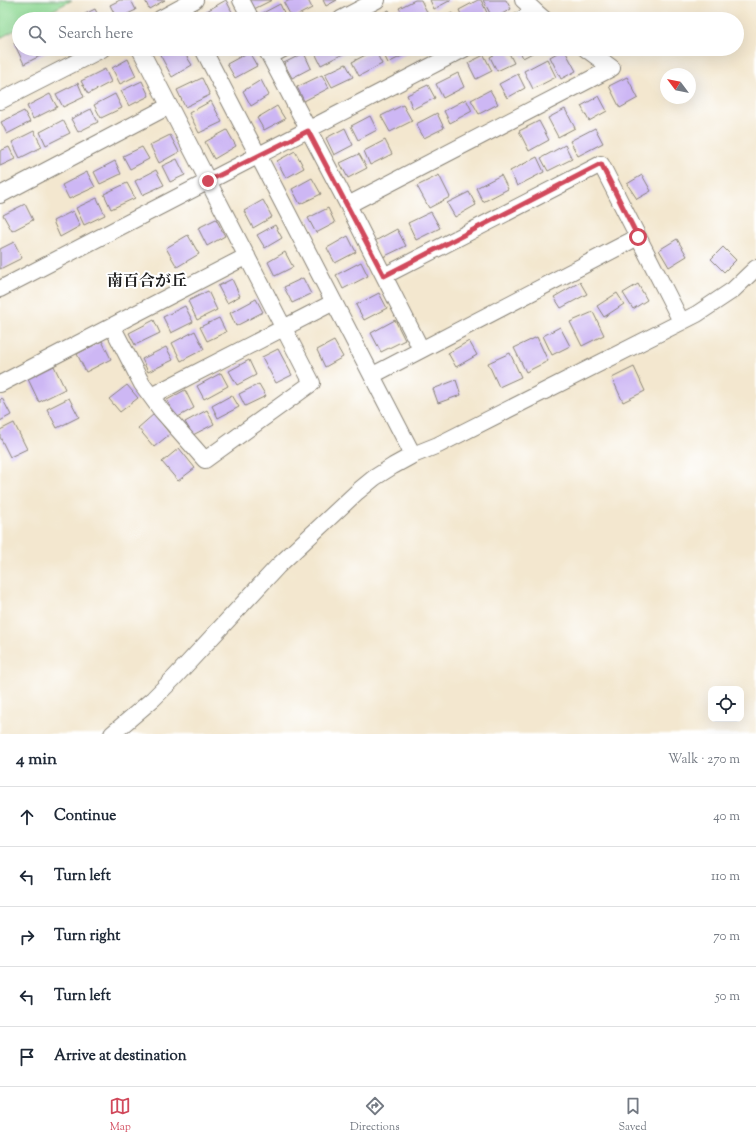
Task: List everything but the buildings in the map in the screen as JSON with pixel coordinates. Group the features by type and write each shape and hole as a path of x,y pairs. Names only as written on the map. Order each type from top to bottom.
{"street":[{"path":"241,0 247,12"},
{"path":"354,12 377,0"},
{"path":"523,0 531,7 532,12"},
{"path":"0,101 88,56"},
{"path":"112,326 142,384 161,410 205,460 312,383 144,56"},
{"path":"207,56 373,375 413,455"},
{"path":"275,56 308,131 348,205 421,349"},
{"path":"0,290 451,56"},
{"path":"348,205 612,68 596,56"},
{"path":"0,195 169,106"},
{"path":"384,276 601,164 682,321"},
{"path":"373,375 638,237"},
{"path":"0,384 247,256"},
{"path":"112,734 133,717 168,684 278,566 374,478 413,455 438,445 697,314 733,290 756,268"},
{"path":"151,396 334,302"}],"green space":[{"path":"0,0 72,0 49,12 12,12 12,32 0,38"}],"district":[{"name":"南百合が丘","path":"147,280"}],"route":[{"path":"208,181 308,131 384,276 601,164 638,237"}]}
